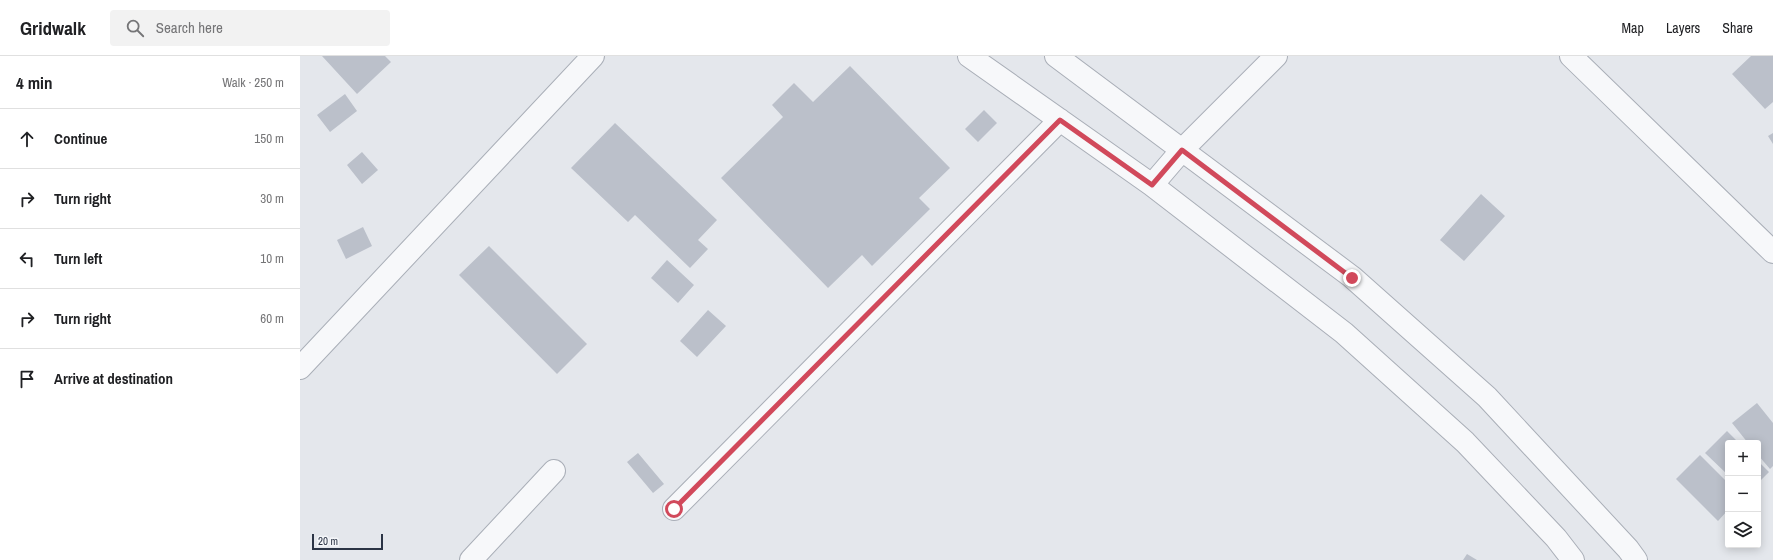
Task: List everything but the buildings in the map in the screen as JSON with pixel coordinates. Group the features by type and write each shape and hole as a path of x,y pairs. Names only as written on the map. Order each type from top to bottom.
{"street":[{"path":"300,368 594,56"},
{"path":"969,56 1152,185 1344,333 1465,442 1556,538 1573,560"},
{"path":"1056,56 1352,278 1487,397 1628,549 1636,560"},
{"path":"1152,185 1182,150 1276,56"},
{"path":"1571,56 1773,250"},
{"path":"674,509 1060,120"},
{"path":"471,560 554,470"}],"route":[{"path":"674,509 1060,120 1152,185 1182,150 1352,278"}]}
